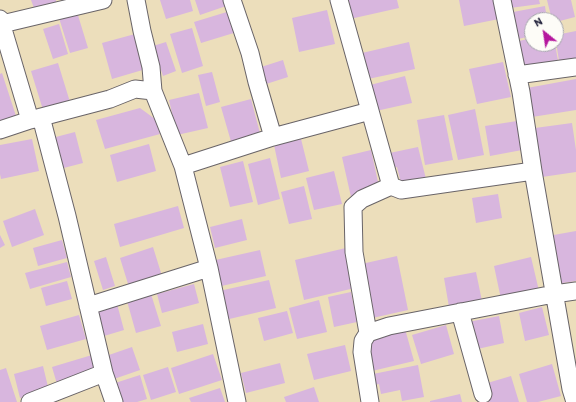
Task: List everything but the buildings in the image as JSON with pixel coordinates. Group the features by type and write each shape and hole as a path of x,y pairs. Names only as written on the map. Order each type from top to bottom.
{"street":[{"path":"103,0 1,21 67,216 104,373 114,402"},
{"path":"136,0 151,67 153,90 182,166 208,268 237,402"},
{"path":"232,0 250,53 256,82 273,137"},
{"path":"339,0 391,186"},
{"path":"502,0 521,92 554,294 571,389 575,402"},
{"path":"517,75 576,67"},
{"path":"0,130 110,99 135,89 153,90"},
{"path":"182,166 273,137 370,111"},
{"path":"368,333 354,252 353,207 362,199 391,186 401,190 533,171"},
{"path":"88,306 208,268"},
{"path":"370,402 362,352 362,341 368,333 389,326 576,291"},
{"path":"460,312 483,394"},
{"path":"30,402 104,373"}]}
